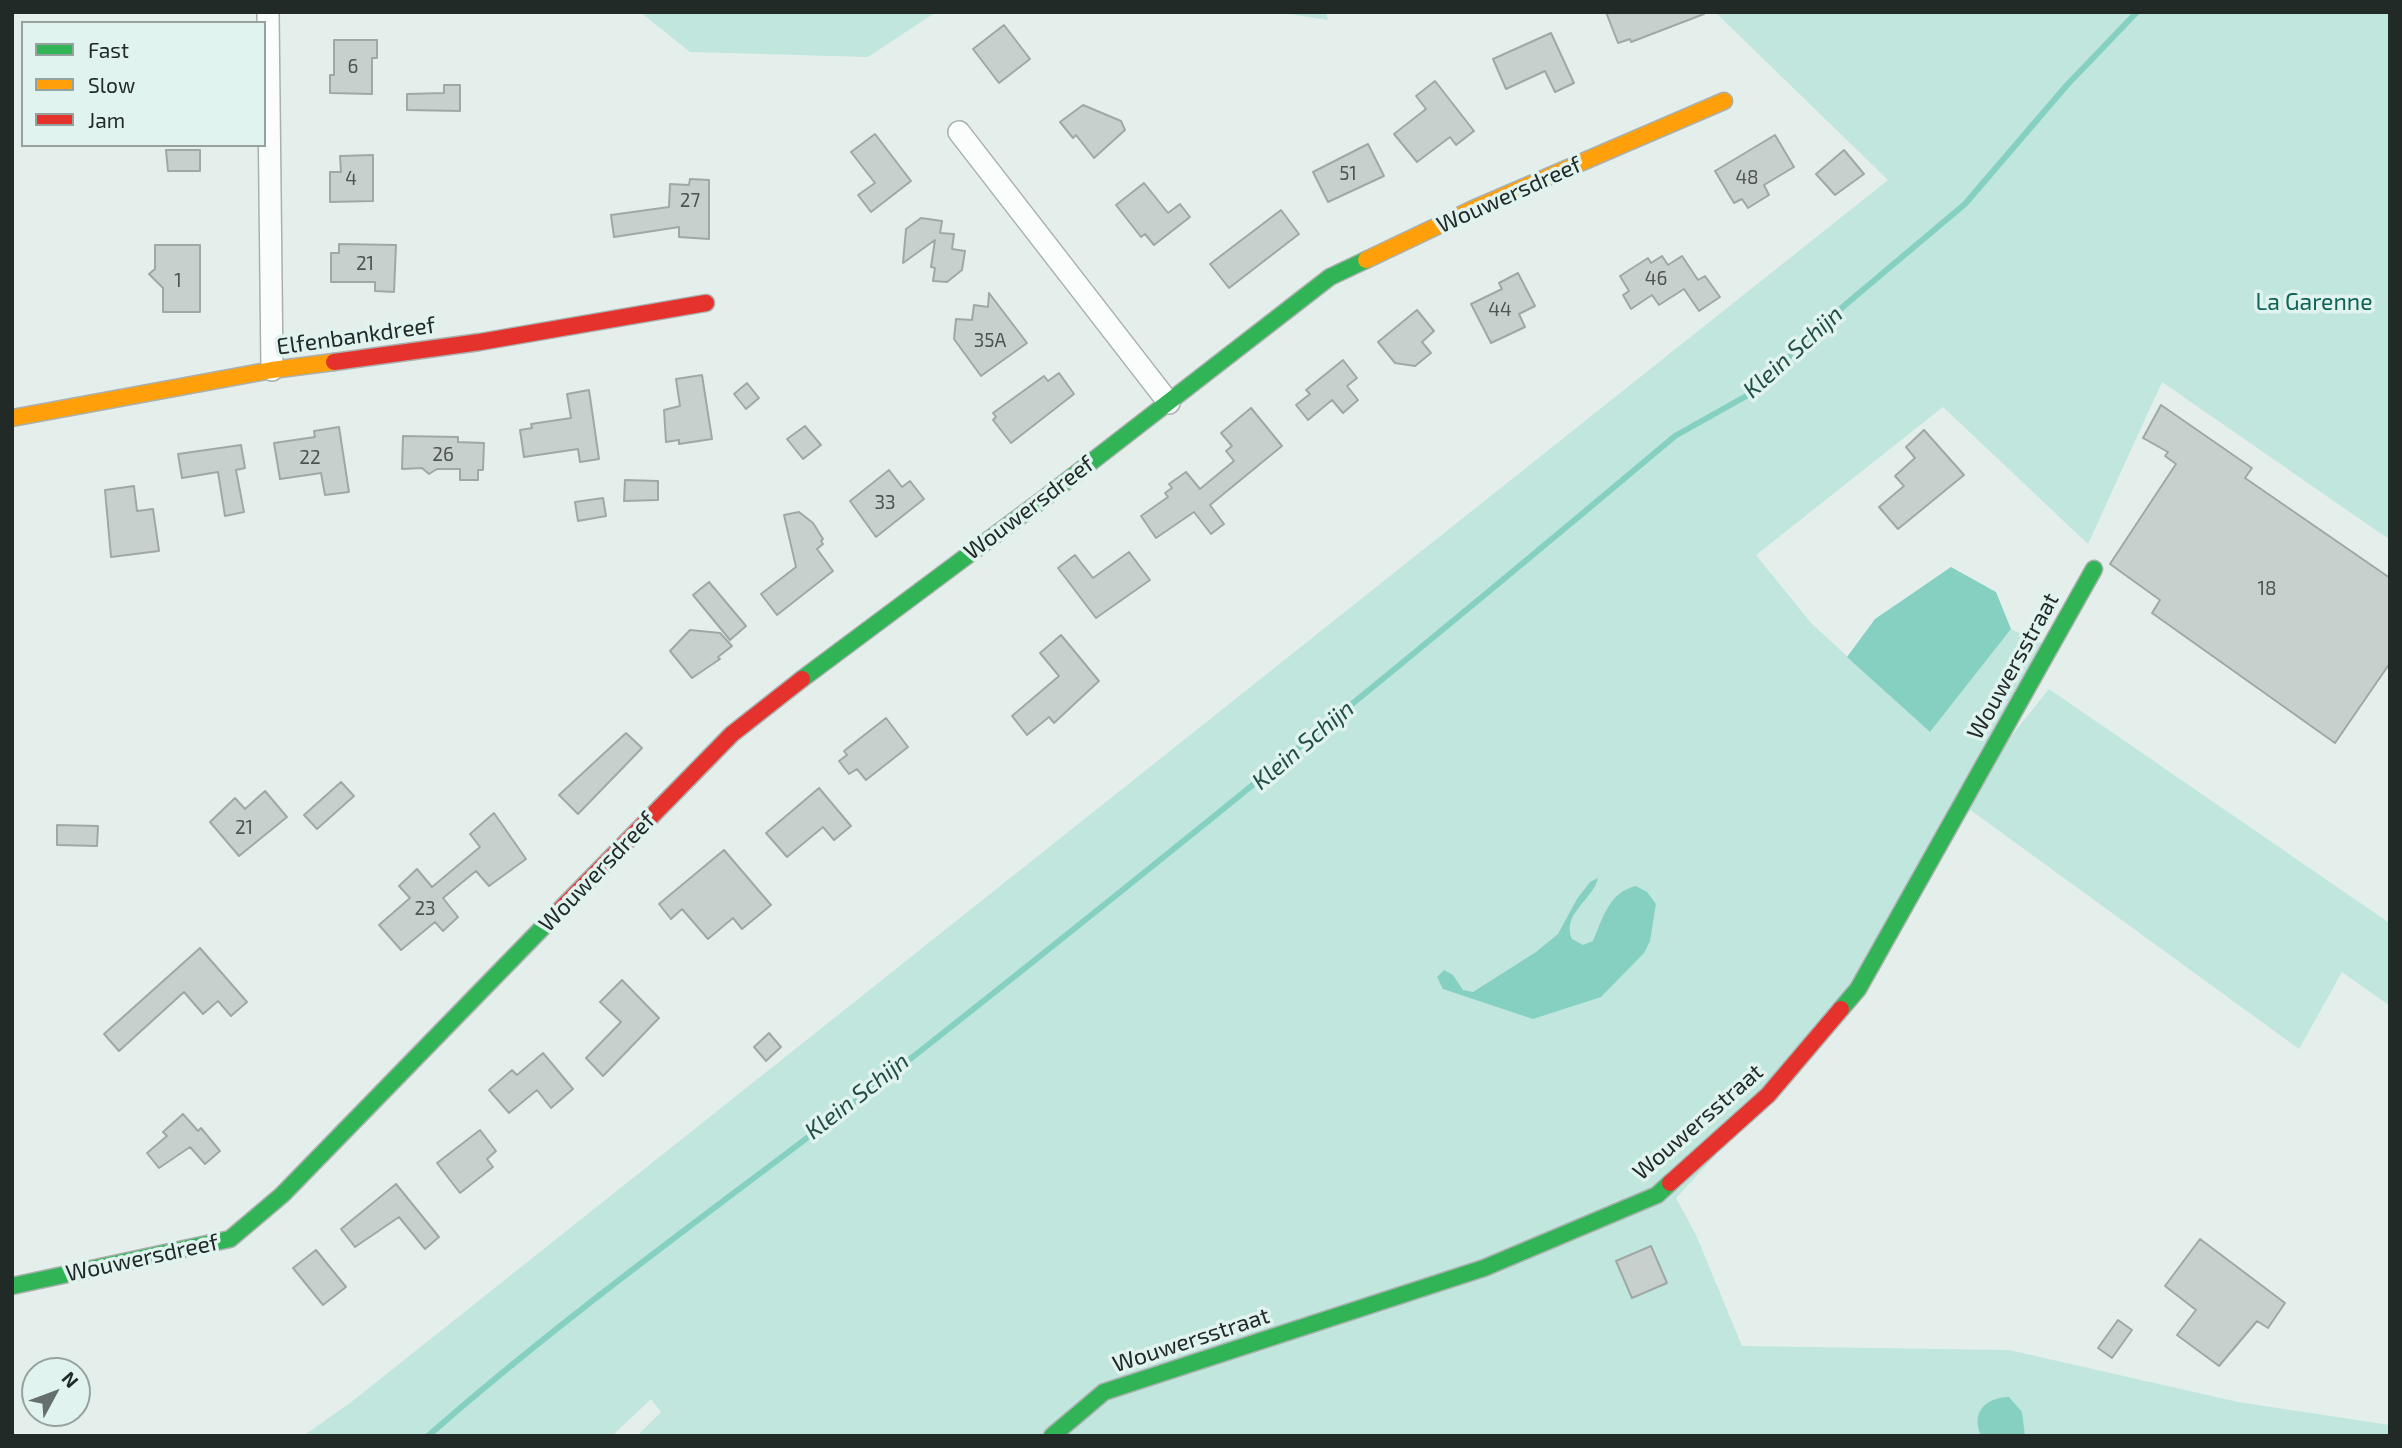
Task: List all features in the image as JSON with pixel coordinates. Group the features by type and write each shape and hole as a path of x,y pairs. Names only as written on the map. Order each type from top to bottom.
{"street":[{"path":"268,12 272,370"},
{"name":"Wouwersdreef","path":"12,1286 230,1238 282,1195 732,734 858,635 1169,403 1330,277 1473,209 1724,101"},
{"path":"959,132 1169,403"},
{"name":"Elfenbankdreef","path":"12,418 272,370 480,342 706,303"},
{"name":"Wouwersstraat","path":"1052,1436 1104,1392 1484,1268 1657,1195 1768,1095 1858,989 2094,569"}],"green space":[{"path":"640,12 936,12 868,57 690,52"},
{"path":"1275,12 1326,12 1328,20"},
{"name":"La Garenne","path":"1715,12 2390,12 2390,540 2162,382 2088,544 1943,407 1756,555 1811,623 1930,732 2011,629 2050,647 2008,740 2049,689 2390,923 2390,1006 2342,972 2299,1049 1969,809 1865,993 1676,1198 1696,1235 1742,1346 2009,1350 2238,1402 2390,1425 2390,1436 637,1436 661,1412 651,1399 612,1436 303,1436 350,1403 1888,180"}],"shaded area":[{"path":"1951,567 1996,592 2011,629 1930,732 1847,657 1875,619"},
{"path":"1598,878 1571,922 1572,939 1583,945 1593,941 1608,907 1627,889 1636,886 1647,892 1656,904 1650,941 1644,953 1601,997 1533,1019 1443,989 1437,977 1444,970 1453,975 1463,990 1473,992 1536,952 1558,934 1577,899 1590,882"},
{"path":"2009,1397 2022,1412 2025,1436 1981,1436 1978,1420 1982,1408 1993,1400"}],"building":[{"path":"1606,12 1704,14 1631,42 1630,39 1618,43"},
{"path":"1004,25 1030,59 999,83 973,49"},
{"path":"1551,33 1574,83 1555,92 1545,71 1506,89 1493,59"},
{"path":"334,40 377,40 377,58 372,58 372,94 330,93 330,75 334,75"},
{"path":"1435,81 1474,131 1456,145 1450,137 1417,162 1394,134 1426,109 1416,96"},
{"path":"444,85 460,85 460,111 407,110 407,94 444,93"},
{"path":"1083,105 1121,121 1125,130 1094,158 1076,135 1073,138 1060,122"},
{"path":"875,134 911,181 871,212 858,195 875,183 851,152"},
{"path":"1775,135 1794,167 1764,185 1769,195 1748,208 1742,199 1734,203 1715,171"},
{"path":"1368,144 1384,176 1328,202 1313,172"},
{"path":"166,150 200,150 200,171 168,171"},
{"path":"1844,150 1864,174 1835,195 1816,174"},
{"path":"373,155 373,201 330,202 330,172 341,172 340,156"},
{"path":"690,179 709,180 709,239 679,237 679,227 614,237 611,215 669,207 670,184 689,185"},
{"path":"1144,183 1168,213 1180,204 1190,217 1154,245 1145,234 1141,237 1116,205"},
{"path":"1281,210 1299,234 1229,288 1210,264"},
{"path":"921,218 942,221 940,233 954,234 952,249 965,251 962,270 947,282 933,281 935,268 931,267 935,240 903,263 906,229"},
{"path":"339,244 396,245 394,292 375,291 375,282 331,282 331,253 339,253"},
{"path":"155,245 200,245 200,312 163,312 163,288 149,274 155,269"},
{"path":"1662,256 1668,265 1682,256 1698,280 1705,276 1720,297 1699,311 1684,289 1659,305 1652,295 1631,309 1623,295 1629,291 1620,276 1648,258 1651,263"},
{"path":"1518,273 1535,306 1519,314 1525,327 1491,343 1471,304 1502,289 1499,283"},
{"path":"989,293 1027,343 981,376 954,339 956,319 972,320 974,305 988,307"},
{"path":"1417,310 1434,331 1422,342 1431,353 1415,366 1395,363 1378,342"},
{"path":"1343,360 1357,378 1347,386 1358,400 1343,413 1332,400 1308,420 1296,405 1310,394 1306,390"},
{"path":"1059,373 1074,394 1011,443 993,420 996,417 993,413 1044,376 1048,381"},
{"path":"702,375 712,439 679,444 679,440 666,442 664,410 680,406 676,379"},
{"path":"747,383 759,398 746,409 734,394"},
{"path":"589,390 599,459 580,462 578,449 524,457 520,430 532,428 531,424 571,418 567,394"},
{"path":"2161,405 2252,468 2245,478 2390,578 2390,663 2335,743 2152,613 2160,600 2110,564 2176,464 2165,456 2168,452 2143,438"},
{"path":"1251,408 1282,446 1210,505 1224,524 1211,534 1194,512 1156,538 1141,516 1168,497 1165,493 1172,488 1169,484 1186,472 1200,489 1234,461 1226,451 1232,446 1221,433"},
{"path":"805,426 821,445 803,459 787,439"},
{"path":"339,427 349,492 325,495 321,473 280,479 274,443 315,437 314,431"},
{"path":"1924,430 1964,475 1898,529 1879,507 1904,486 1895,476 1915,458 1906,447"},
{"path":"403,436 458,437 458,442 484,443 483,470 478,470 478,480 460,480 460,469 437,469 429,474 422,468 402,469"},
{"path":"241,445 245,468 236,470 244,512 225,516 218,472 182,478 178,454"},
{"path":"889,470 902,487 910,481 924,499 876,537 850,501"},
{"path":"625,480 658,481 658,500 624,501"},
{"path":"134,486 137,511 153,509 159,551 111,557 105,490"},
{"path":"603,498 606,516 578,521 575,502"},
{"path":"799,512 813,523 823,539 823,544 817,549 833,571 777,615 761,594 796,567 784,515"},
{"path":"1129,552 1150,580 1096,618 1058,568 1075,555 1093,578"},
{"path":"709,582 746,626 730,640 693,595"},
{"path":"690,630 720,633 732,646 718,657 720,659 692,678 670,651"},
{"path":"1061,635 1099,681 1054,723 1049,717 1027,735 1012,716 1059,676 1040,653"},
{"path":"886,718 908,747 866,780 857,769 849,774 839,761 847,755 844,751"},
{"path":"626,733 642,748 578,814 559,795"},
{"path":"341,782 354,796 317,829 304,815"},
{"path":"819,788 851,826 834,840 823,827 787,857 766,833"},
{"path":"265,791 287,817 239,856 210,822 235,798 245,809"},
{"path":"494,813 526,859 489,886 476,871 443,898 458,917 443,931 435,922 401,950 379,925 410,898 399,886 417,869 432,887 480,847 470,834"},
{"path":"57,825 98,826 97,846 57,845"},
{"path":"724,850 771,905 742,929 733,918 708,939 682,909 671,919 659,904"},
{"path":"200,948 247,1002 231,1016 218,1001 203,1014 184,992 119,1051 104,1034"},
{"path":"622,980 659,1018 603,1076 586,1058 621,1022 600,1002"},
{"path":"769,1033 781,1047 766,1061 754,1047"},
{"path":"543,1053 573,1089 551,1108 537,1090 509,1113 489,1090 512,1070 517,1075"},
{"path":"183,1114 198,1131 201,1128 220,1151 205,1164 190,1147 159,1168 147,1153 167,1136 163,1132"},
{"path":"480,1130 496,1151 487,1159 493,1167 460,1193 437,1163"},
{"path":"396,1184 439,1237 425,1249 399,1217 355,1247 341,1229"},
{"path":"2200,1239 2285,1303 2268,1328 2257,1321 2219,1366 2177,1335 2196,1310 2165,1286"},
{"path":"1651,1246 1667,1283 1632,1298 1616,1261"},
{"path":"316,1250 346,1287 323,1305 293,1268"},
{"path":"2118,1320 2132,1330 2112,1358 2098,1348"}],"waterway":[{"name":"Klein Schijn","path":"428,1436 550,1334 865,1094 1116,895 1397,667 1675,436 1748,395 1845,305 1965,204 2067,85 2137,12"}],"traffic: fast":[{"path":"802,679 1046,497 1330,277 1366,260"},
{"path":"1841,1009 1858,989 2094,569"},
{"path":"12,1286 230,1239 282,1195 548,922"},
{"path":"1052,1436 1104,1392 1484,1268 1657,1195 1670,1183"}],"traffic: slow":[{"path":"1366,260 1473,209 1724,101"},
{"path":"12,418 272,370 334,362"}],"traffic: jam":[{"path":"334,362 480,342 706,303"},
{"path":"548,922 732,734 802,679"},
{"path":"1670,1183 1768,1095 1841,1009"}]}
